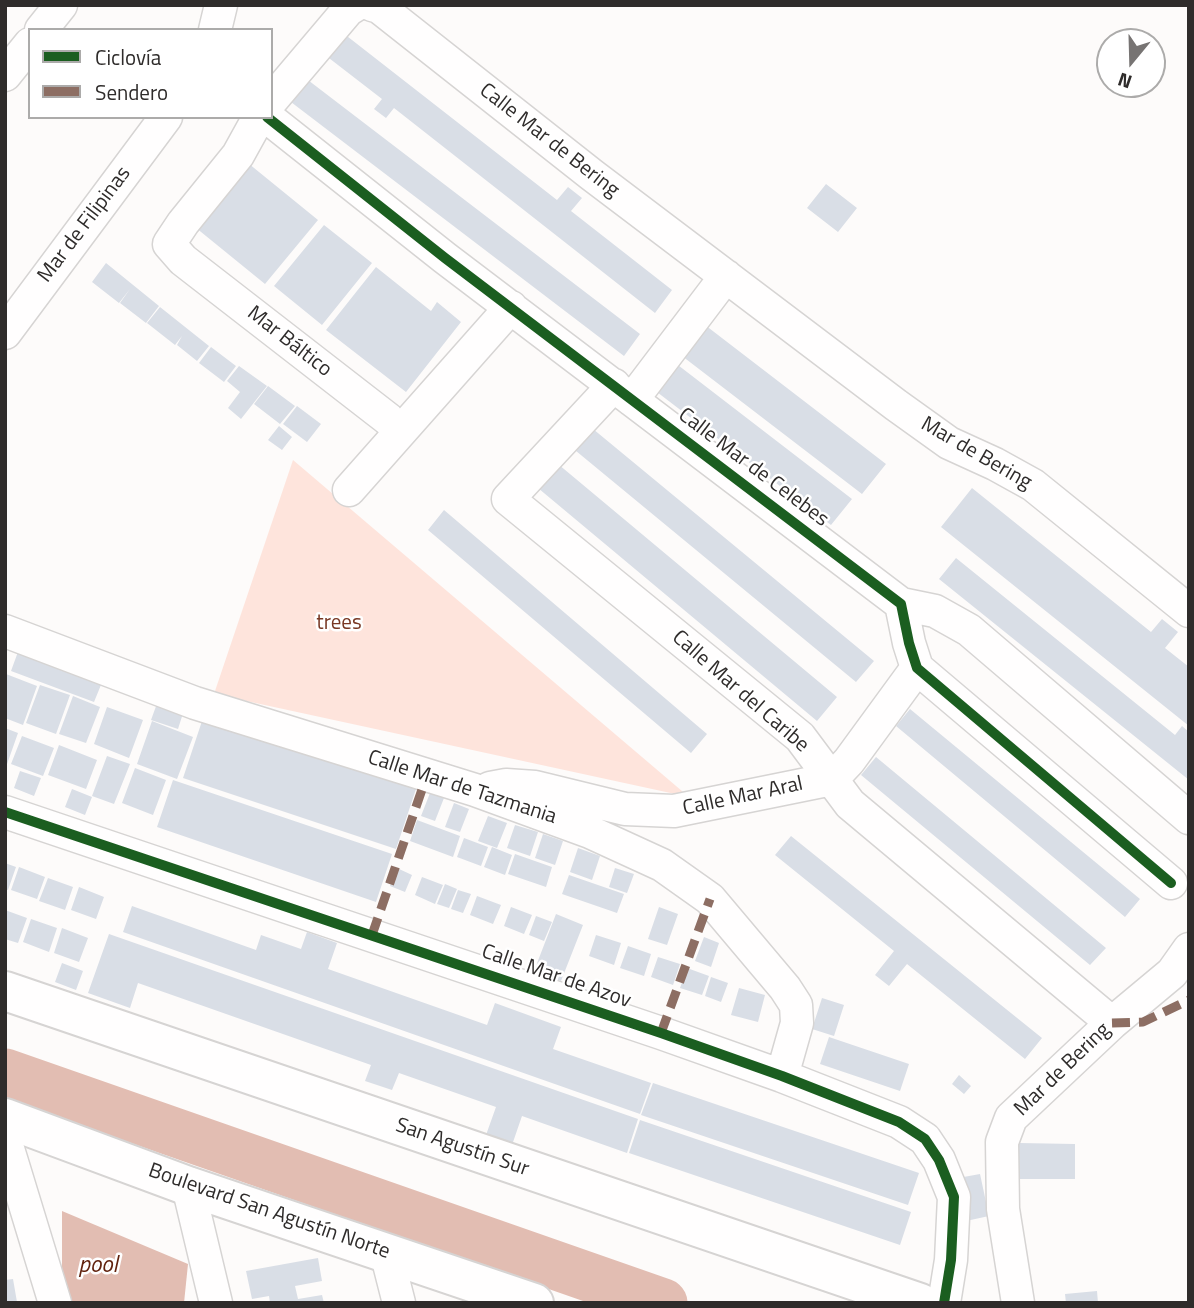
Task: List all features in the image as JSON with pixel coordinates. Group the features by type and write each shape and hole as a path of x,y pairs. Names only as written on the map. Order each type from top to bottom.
{"main road":[{"name":"San Agustín Sur","path":"5,990 920,1303"},
{"name":"Boulevard San Agustín Norte","path":"5,1118 188,1186 534,1303"}],"street":[{"path":"43,28 61,5"},
{"path":"215,28 220,5"},
{"path":"273,99 348,9 356,5"},
{"name":"Calle Mar de Bering","path":"372,5 379,7 592,175 726,276"},
{"path":"5,75 28,46"},
{"name":"Mar de Filipinas","path":"5,333 165,119"},
{"name":"Mar Báltico","path":"258,119 238,155 169,244 183,260 388,419 400,432"},
{"name":"Calle Mar de Celebes","path":"270,119 445,258 901,604 935,611 969,630 1189,818"},
{"path":"623,393 726,276"},
{"name":"Mar de Bering","path":"726,276 949,443 1032,485 1189,611"},
{"path":"349,490 511,307"},
{"name":"Calle Mar del Caribe","path":"623,393 508,499 800,737 850,804 1112,1023"},
{"path":"901,604 917,668 1171,883"},
{"name":"Calle Mar de Tazmania","path":"5,631 195,703 475,790 590,832 662,865 710,899 785,988 796,1005 797,1023 782,1076"},
{"name":"Calle Mar Aral","path":"475,790 506,785 535,788 625,809 674,811 832,779 849,761 917,668"},
{"name":"Calle Mar de Azov","path":"5,811 661,1032 899,1122 925,1139 939,1160 954,1197 951,1260 944,1303"},
{"name":"Mar de Bering","path":"1017,1303 1003,1209 1002,1142 1011,1118 1112,1023 1172,973 1189,949"},
{"path":"5,1139 55,1303"},
{"path":"188,1186 216,1303"},
{"path":"386,1252 399,1303"}],"green space":[{"name":"trees","path":"293,460 689,797 214,694"}],"water":[{"name":"pool","path":"62,1211 188,1264 184,1303 62,1303"}],"building":[{"path":"343,33 557,200 568,187 582,198 571,211 672,290 655,313 394,108 386,118 374,109 382,99 325,55"},
{"path":"304,77 640,334 624,356 287,99"},
{"path":"243,159 318,220 265,284 190,223"},
{"path":"826,184 857,208 838,232 807,208"},
{"path":"324,225 372,263 322,325 274,286"},
{"path":"106,263 159,306 146,323 120,303 130,289 119,303 92,282"},
{"path":"376,267 431,311 437,302 461,322 406,392 326,330"},
{"path":"160,307 209,346 197,361 177,345 182,336 175,345 147,323"},
{"path":"705,325 886,464 862,494 682,356"},
{"path":"211,347 236,366 224,382 199,363"},
{"path":"674,362 852,499 831,525 653,389"},
{"path":"239,366 267,386 241,419 228,408 240,392 227,381"},
{"path":"268,386 295,406 280,424 254,404"},
{"path":"297,406 321,424 307,442 283,424"},
{"path":"587,424 874,661 856,682 570,446"},
{"path":"279,426 292,437 282,450 268,440"},
{"path":"552,459 837,697 817,721 532,483"},
{"path":"972,488 1151,632 1162,619 1178,632 1165,648 1189,667 1189,726 941,527"},
{"path":"444,510 707,734 691,753 428,530"},
{"path":"956,558 1175,735 1182,726 1189,732 1189,780 939,579"},
{"path":"19,649 103,680 94,702 11,671"},
{"path":"6,674 37,686 23,725 5,718"},
{"path":"40,685 70,695 56,734 26,723"},
{"path":"73,696 100,707 86,743 59,734"},
{"path":"159,698 185,707 178,729 151,720"},
{"path":"107,707 143,720 129,758 94,744"},
{"path":"910,709 1140,899 1125,917 896,726"},
{"path":"205,712 418,783 396,849 183,778"},
{"path":"152,721 193,737 177,779 137,764"},
{"path":"5,728 18,733 6,767 5,767"},
{"path":"22,736 54,748 43,776 11,764"},
{"path":"59,745 97,760 86,789 48,775"},
{"path":"107,756 130,764 114,804 92,796"},
{"path":"876,757 1106,948 1090,965 861,775"},
{"path":"135,768 166,780 153,815 122,803"},
{"path":"20,771 41,778 34,796 14,788"},
{"path":"173,780 392,854 376,902 157,827"},
{"path":"72,789 92,797 85,815 65,807"},
{"path":"430,793 444,798 435,821 421,816"},
{"path":"454,803 469,809 460,832 445,827"},
{"path":"488,816 507,823 497,848 478,841"},
{"path":"417,820 460,836 453,857 410,841"},
{"path":"515,825 538,832 530,856 507,848"},
{"path":"543,834 563,841 555,865 535,858"},
{"path":"791,836 1042,1038 1025,1059 907,964 889,986 875,975 894,951 775,855"},
{"path":"464,838 488,847 481,866 457,857"},
{"path":"492,847 512,855 505,875 484,867"},
{"path":"578,848 600,856 592,880 570,872"},
{"path":"515,854 552,867 546,887 508,874"},
{"path":"5,863 16,867 8,890 5,889"},
{"path":"19,867 45,877 37,899 11,890"},
{"path":"397,868 412,875 405,892 390,886"},
{"path":"615,868 634,874 627,893 609,887"},
{"path":"569,875 624,894 617,913 562,894"},
{"path":"422,877 443,885 435,904 415,895"},
{"path":"48,878 73,887 65,910 39,901"},
{"path":"445,884 457,889 449,908 437,904"},
{"path":"79,887 104,897 96,919 71,910"},
{"path":"458,890 471,894 463,913 451,909"},
{"path":"477,896 501,905 493,924 470,915"},
{"path":"132,906 256,950 261,935 301,949 307,932 337,943 328,969 487,1025 495,1003 561,1027 553,1049 651,1083 640,1114 123,932"},
{"path":"511,907 532,915 524,934 504,926"},
{"path":"659,907 678,914 667,945 648,939"},
{"path":"5,910 27,918 18,943 5,939"},
{"path":"556,914 583,925 561,981 534,971"},
{"path":"536,916 552,922 544,941 529,935"},
{"path":"31,919 57,928 49,952 23,942"},
{"path":"62,928 88,938 79,962 54,953"},
{"path":"109,934 638,1119 627,1153 522,1116 512,1145 486,1135 496,1107 399,1073 392,1090 365,1081 371,1065 138,983 130,1008 88,993"},
{"path":"596,935 621,943 614,965 589,956"},
{"path":"704,937 719,943 711,967 695,961"},
{"path":"628,946 651,954 644,976 620,968"},
{"path":"658,957 680,964 673,985 651,977"},
{"path":"62,963 83,971 76,990 55,982"},
{"path":"687,968 709,976 702,995 680,988"},
{"path":"711,977 728,983 721,1002 705,996"},
{"path":"739,988 765,995 758,1022 731,1015"},
{"path":"822,998 844,1005 834,1036 812,1029"},
{"path":"829,1037 909,1064 900,1091 820,1064"},
{"path":"959,1075 971,1086 964,1094 952,1084"},
{"path":"653,1083 919,1173 908,1205 641,1115"},
{"path":"640,1120 911,1212 900,1245 629,1153"},
{"path":"1019,1143 1075,1144 1075,1179 1019,1179"},
{"path":"980,1174 989,1216 966,1221 958,1178"},
{"path":"318,1258 322,1281 295,1286 298,1299 322,1295 324,1303 270,1303 269,1296 252,1299 246,1271"},
{"path":"13,1279 17,1302 5,1303 5,1280"},
{"path":"1097,1291 1098,1303 1066,1303 1065,1294"}],"waterway":[{"path":"5,1073 663,1303"}],"marked path":[{"path":"372,935 427,775"},
{"path":"661,1033 710,899"},
{"path":"1112,1023 1143,1022 1189,1000"}],"cycle path":[{"path":"270,119 445,258 901,604 917,668 1171,883"},
{"path":"5,812 661,1033 782,1076 899,1122 925,1139 939,1160 954,1197 951,1260 944,1303"}]}
